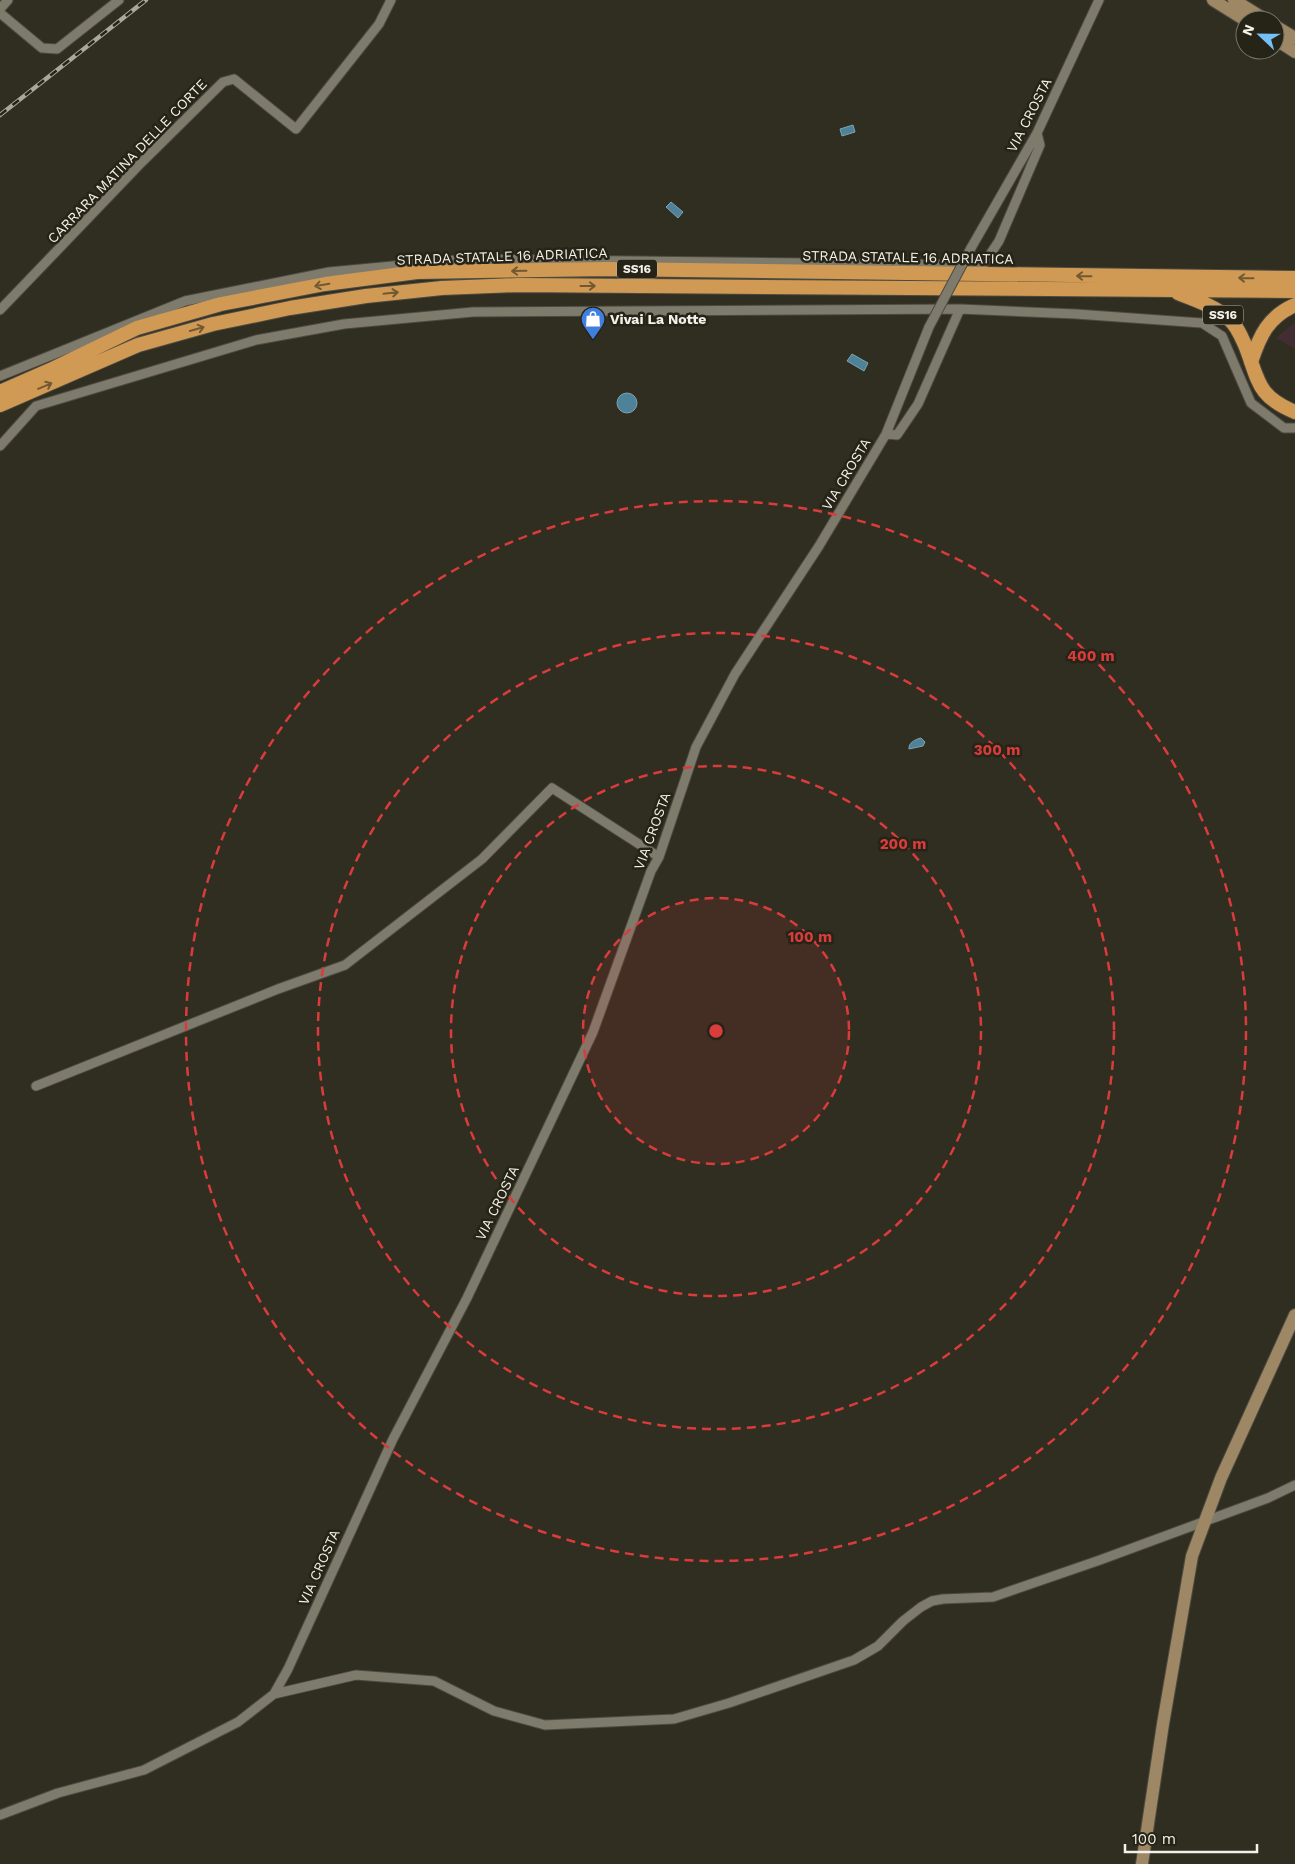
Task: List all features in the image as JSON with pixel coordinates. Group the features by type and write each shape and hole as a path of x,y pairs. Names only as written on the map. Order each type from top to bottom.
{"highway":[{"name":"STRADA STATALE 16 ADRIATICA","path":"0,392 137,328 221,304 324,284 417,272 607,269 1295,278"},
{"name":"SS16","path":"0,405 138,345 213,324 290,308 366,296 442,288 518,285 1295,291"},
{"name":"SS16","path":"1173,290 1216,309 1230,320 1240,334 1257,382 1264,393 1278,405 1295,412"},
{"name":"SS16","path":"1251,362 1259,336 1274,317 1295,304"}],"main road":[{"path":"1213,0 1235,14"},
{"path":"1234,0 1250,10"},
{"path":"1142,1864 1177,1634 1192,1556 1221,1478 1295,1316"}],"street":[{"path":"8,0 0,11 42,48 57,49 119,0"},
{"name":"CARRARA MATINA DELLE CORTE","path":"0,310 142,162 223,82 234,79 296,129 379,24 391,0"},
{"name":"VIA CROSTA","path":"274,1694 288,1669 393,1439 467,1298 593,1032 651,871 659,857 696,747 735,674 819,546 886,434 929,327 971,248 1037,133 1099,0"},
{"path":"0,376 185,301 329,272 468,259 983,265 999,241 1040,144 1037,133"},
{"path":"886,434 898,435 918,404 960,309"},
{"path":"0,446 36,406 256,340 344,324 473,312 960,309 1076,314 1202,323 1222,336 1251,403 1284,428 1295,428"},
{"path":"36,1086 278,989 345,965 482,859 552,788 659,857"},
{"path":"0,1815 58,1793 144,1770 238,1722 274,1694 356,1675 434,1681 494,1711 546,1725 674,1719 729,1703 854,1660 878,1646 903,1621 932,1601 943,1598 993,1597 1268,1498 1295,1485"}],"shaded area":[{"path":"1295,322 1295,349 1276,338"}],"water":[{"path":"853,125 855,132 842,136 840,129"},
{"path":"671,202 683,212 678,218 666,207"},
{"path":"852,354 868,363 864,371 847,361"},
{"path":"627,393 634,396 637,403 634,410 627,413 620,410 617,403 620,396"},
{"path":"921,738 925,742 923,746 909,749 911,743"}],"railway":[{"path":"0,115 146,0"}],"place":[{"name":"Vivai La Notte","path":"593,340"}]}
